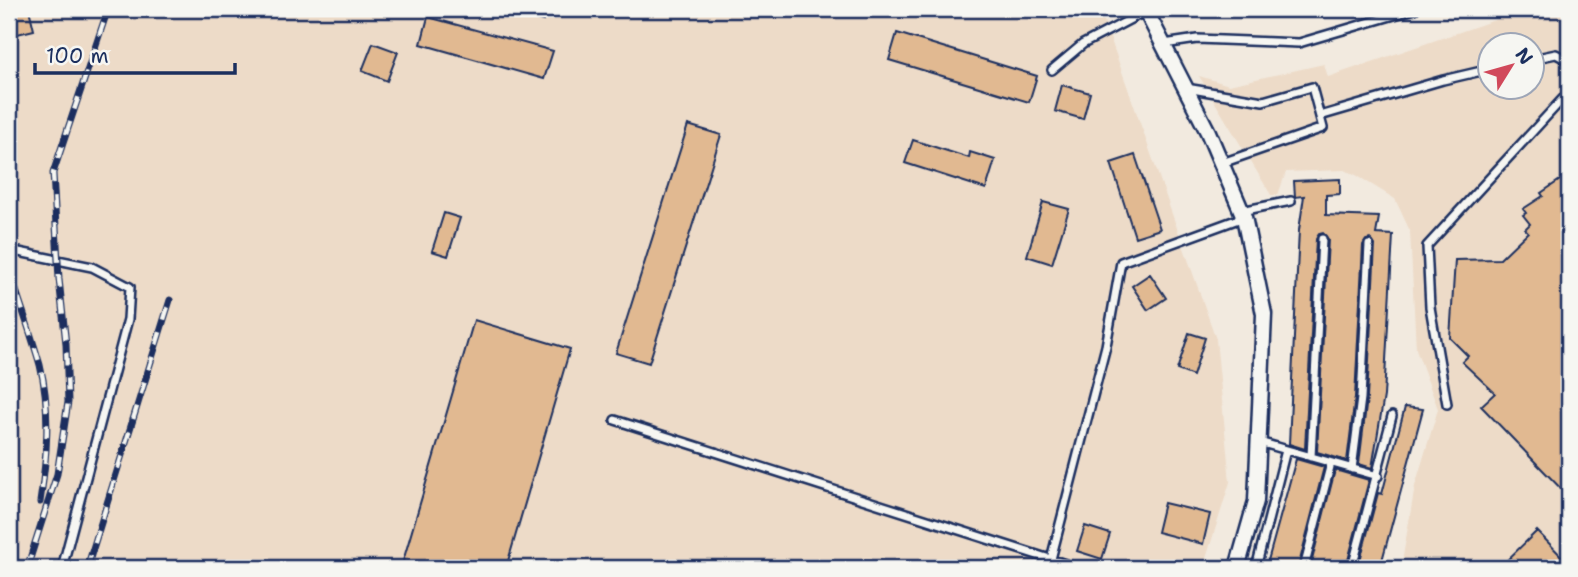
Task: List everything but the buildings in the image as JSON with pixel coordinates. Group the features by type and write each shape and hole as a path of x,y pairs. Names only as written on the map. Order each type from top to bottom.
{"street":[{"path":"1146,10 1186,88 1242,214 1264,314 1256,501 1237,568"}],"lane":[{"path":"1164,44 1197,39 1299,43 1415,9"},
{"path":"1052,70 1083,44 1146,10"},
{"path":"1546,56 1556,54 1569,61"},
{"path":"1320,116 1476,72"},
{"path":"1186,88 1262,101 1312,87 1323,128 1221,163"},
{"path":"1447,404 1430,307 1427,246 1569,93"},
{"path":"1051,559 1107,346 1121,262 1242,214 1291,201"},
{"path":"1311,457 1322,239"},
{"path":"1352,469 1361,398 1369,245"},
{"path":"9,250 92,267 130,287 128,319 62,568"},
{"path":"1352,568 1392,416"},
{"path":"615,420 1079,568"},
{"path":"1259,442 1378,476"},
{"path":"1256,568 1286,450"},
{"path":"1304,568 1331,463"}],"shaded area":[{"path":"9,9 1100,9 1216,339 1230,482 1203,568 9,568"},
{"path":"1527,9 1569,9 1569,568 1401,568 1415,486 1438,409 1416,349 1410,231 1395,199 1344,170 1286,172 1278,195 1271,195 1199,76 1229,85 1324,64 1328,77"}],"railway":[{"path":"27,568 57,474 68,402 53,173 108,9"},
{"path":"9,274 34,344 46,399 47,434 40,502"},
{"path":"87,568 170,300"}]}
